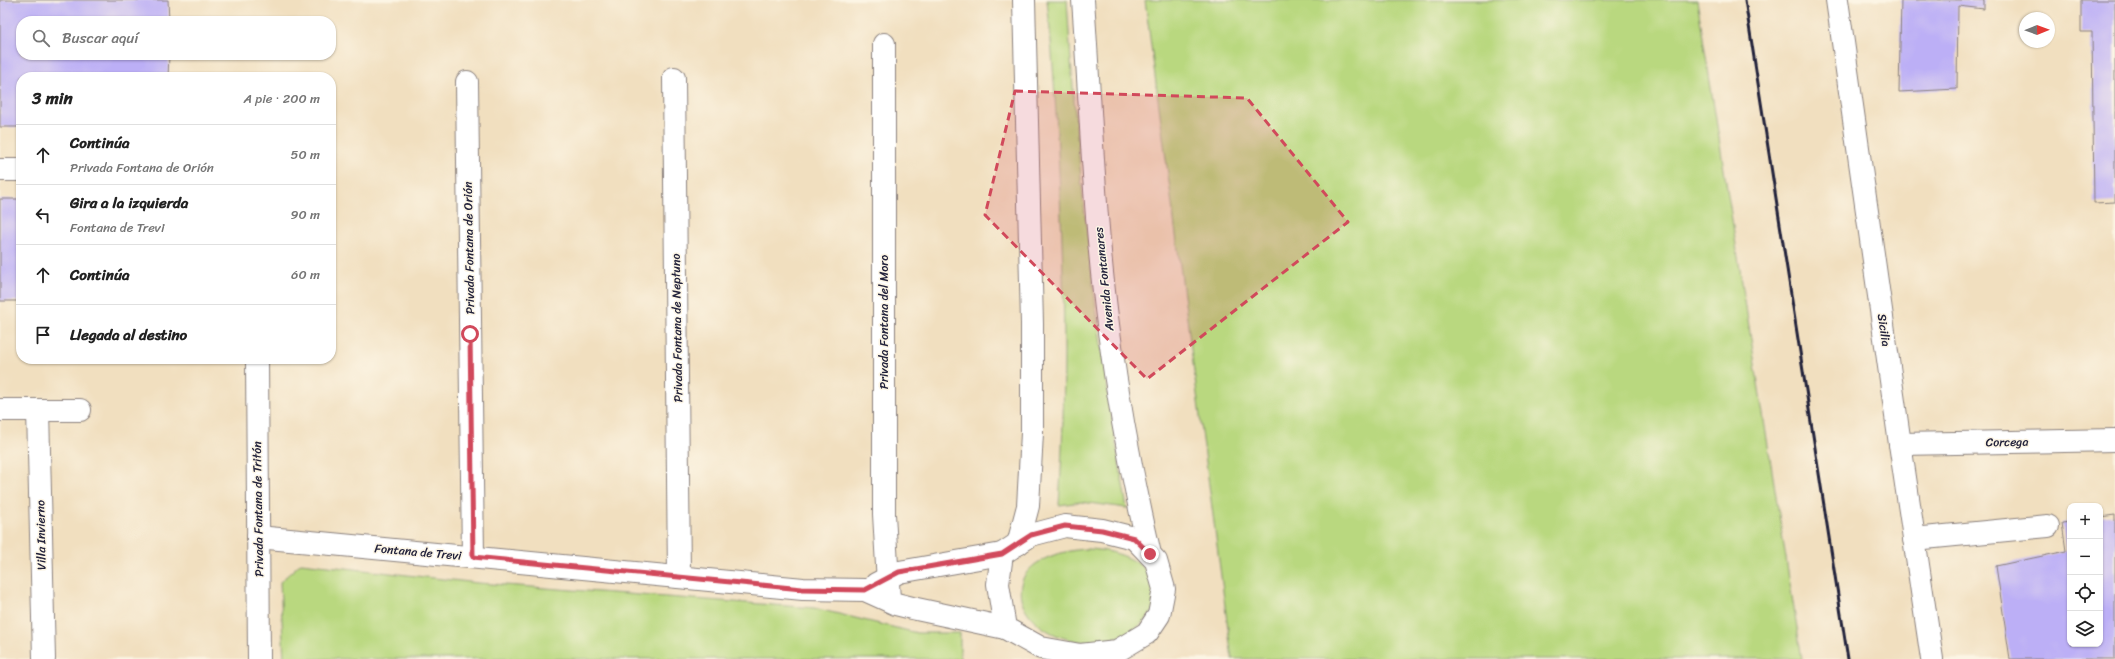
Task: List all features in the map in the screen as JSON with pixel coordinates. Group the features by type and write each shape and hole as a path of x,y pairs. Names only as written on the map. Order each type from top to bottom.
{"street":[{"path":"1005,628 998,584 1010,549 1028,506 1032,433 1032,324 1024,0"},
{"name":"Avenida Fontanares","path":"1084,0 1099,231 1109,331 1136,494 1150,554"},
{"name":"Sicilia","path":"1837,0 1932,659"},
{"name":"Privada Fontana del Moro","path":"884,44 884,514 888,600"},
{"name":"Privada Fontana de Neptuno","path":"674,78 679,577"},
{"name":"Privada Fontana de Orión","path":"467,82 473,557"},
{"path":"0,170 16,170"},
{"name":"Privada Fontana de Tritón","path":"257,364 259,659"},
{"path":"0,410 80,410"},
{"name":"Villa Invierno","path":"38,410 44,659"},
{"name":"Corcega","path":"1900,444 2115,440"},
{"path":"865,590 899,572 1010,549 1031,535 1065,526 1102,530 1134,538 1150,554"},
{"path":"1914,539 2048,526"},
{"name":"Fontana de Trevi","path":"258,537 802,589 865,590 888,600 943,616 1005,628 1041,648 1080,655 1116,651 1147,633 1159,615 1164,589 1156,561 1150,554"}],"highlighted area":[{"path":"1015,91 1247,98 1348,222 1147,379 985,215"}],"green space":[{"path":"1047,0 1067,0 1082,192 1097,319 1127,508 1081,502 1059,505 1064,388 1063,271 1055,96"},
{"path":"1145,0 1697,0 1802,659 1232,659"},
{"path":"1084,549 1103,550 1122,555 1140,565 1153,579 1156,589 1157,607 1141,625 1132,631 1110,639 1081,641 1056,635 1036,622 1024,606 1020,588 1028,571 1049,557"},
{"path":"301,563 478,583 814,608 917,633 960,633 960,659 284,659 280,582"}],"building":[{"path":"0,0 168,0 169,16 16,16 16,60 169,60 168,72 16,72 16,127 0,127"},
{"path":"1901,0 1984,0 1984,9 1958,6 1957,89 1899,92"},
{"path":"2081,0 2115,0 2115,202 2094,203 2092,32 2081,32"},
{"path":"0,199 16,199 16,301 0,301"},
{"path":"2115,515 2115,659 2010,659 1996,566 2066,551 2062,523 2067,522 2067,647 2103,647 2103,517"}],"railway":[{"path":"1745,0 1848,659"}],"route":[{"path":"470,334 473,557 802,589 865,590 899,572 941,563 1002,554 1031,535 1065,526 1102,530 1134,538 1150,554"}]}
